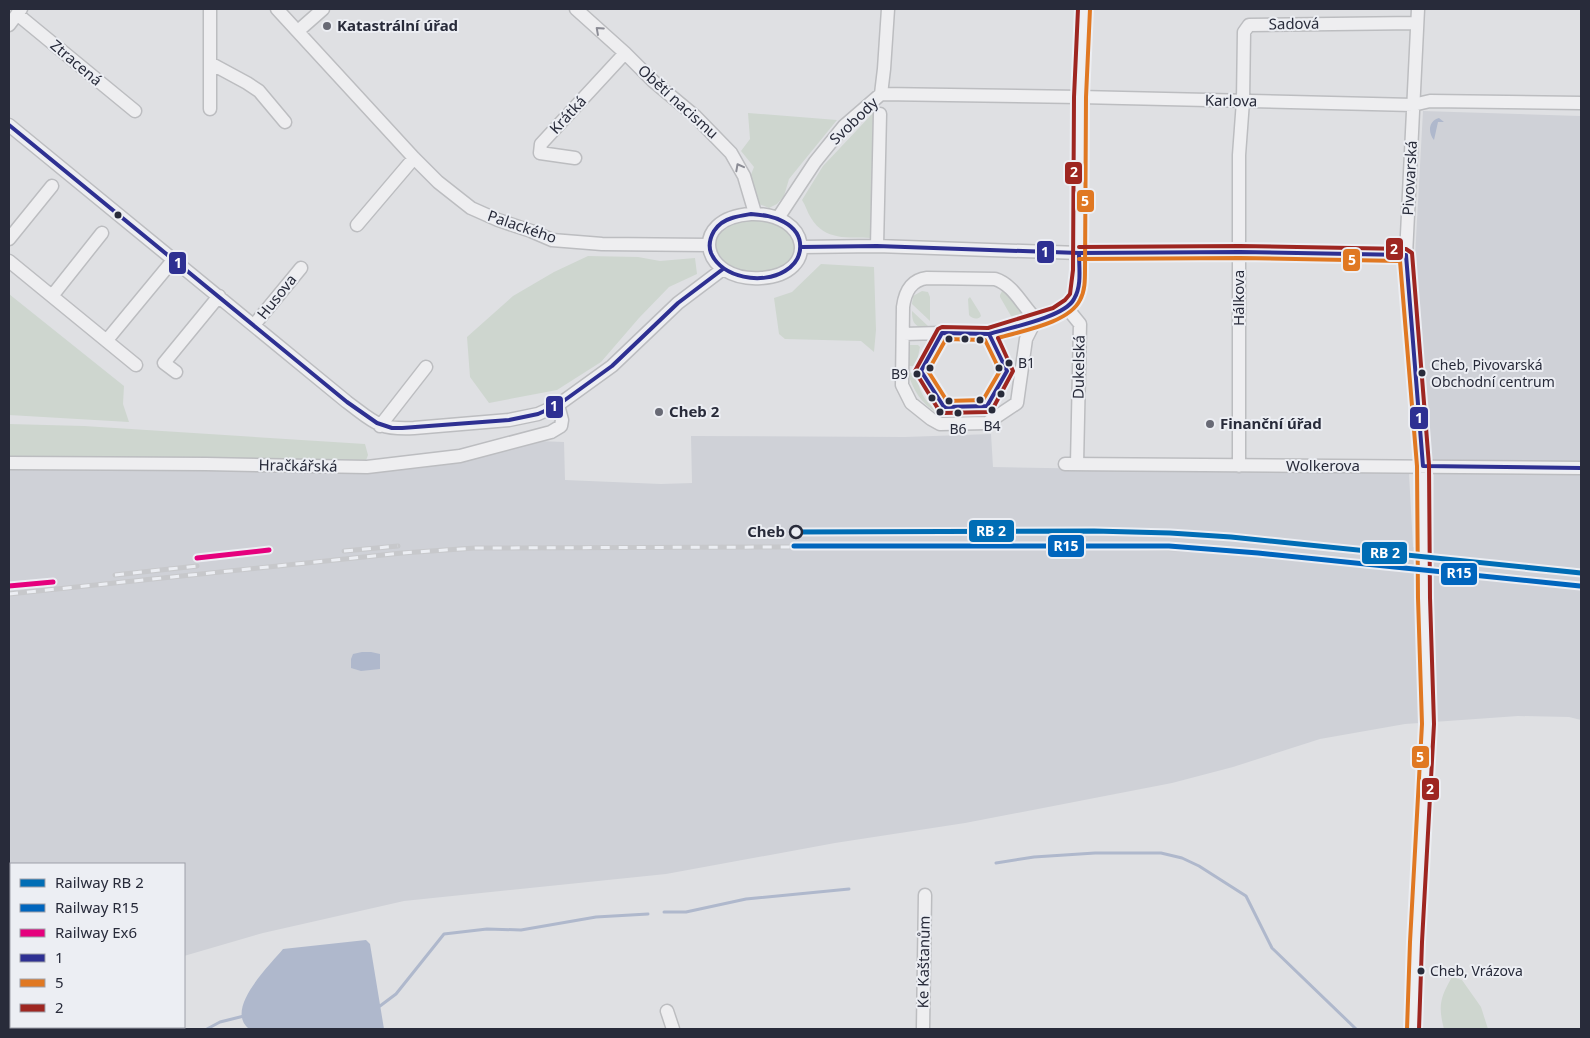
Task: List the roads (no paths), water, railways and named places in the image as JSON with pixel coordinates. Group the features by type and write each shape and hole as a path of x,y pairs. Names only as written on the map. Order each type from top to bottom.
{"street":[{"path":"210,9 210,109"},
{"name":"Palackého","path":"277,9 414,158 438,182 471,208 552,240 602,244 709,245"},
{"path":"298,31 323,9"},
{"name":"Obětí nacismu","path":"576,9 653,81 702,123 731,153 744,176 755,214"},
{"name":"Svobody","path":"778,218 815,162 844,126 881,94 888,9"},
{"path":"903,334 989,334 1056,314 1067,308 1075,299 1078,290 1080,97 1084,9"},
{"name":"Pivovarská","path":"1413,1029 1428,724 1424,598 1423,466 1406,255 1418,9"},
{"path":"9,25 19,11"},
{"name":"Ztracená","path":"19,11 135,111"},
{"name":"Sadová","path":"1243,101 1244,32 1249,25 1417,23"},
{"name":"Krátká","path":"575,158 540,153 541,144 625,53"},
{"path":"210,63 259,91 285,122"},
{"name":"Karlova","path":"881,94 1413,106 1430,101 1581,103"},
{"name":"Hálkova","path":"1239,466 1239,155 1243,101"},
{"name":"Svobody","path":"877,246 880,114"},
{"path":"9,126 347,402 380,426 398,429 509,420 538,414 558,405 612,366 678,303 723,269"},
{"path":"357,225 414,158"},
{"path":"9,239 52,186"},
{"path":"755,214 765,214 778,218 795,229 802,247 794,264 785,271 773,276 748,278 734,275 723,269 712,258 709,245 713,232 721,224 734,217 755,214"},
{"path":"52,296 102,234"},
{"path":"802,247 877,246 1079,253 1240,252 1406,255"},
{"path":"106,340 174,259"},
{"path":"9,261 136,365"},
{"name":"Husova","path":"254,326 301,268"},
{"path":"923,279 995,279 1002,281 1036,319 1026,339 1017,403 987,423 940,424 911,402 902,385 903,307 906,293 914,282 923,279"},
{"path":"176,372 164,363 219,296"},
{"name":"Dukelská","path":"1067,308 1080,324 1071,464"},
{"path":"942,333 921,371 944,407 987,406 1007,371 989,334"},
{"path":"380,426 426,367"},
{"name":"Hračkářská","path":"9,463 377,466 460,456 551,432 561,426 562,420 558,405"},
{"name":"Wolkerova","path":"1071,464 1581,468"},
{"name":"Ke Kaštanům","path":"923,1029 925,895"},
{"path":"667,1011 673,1029"}],"water":[{"path":"1439,118 1444,122 1438,122 1434,140 1430,128 1431,124"},
{"path":"362,652 380,654 380,669 361,671 351,668 353,654"},
{"path":"366,940 370,944 384,1029 249,1029 243,1021 242,1010 251,988 283,949"}],"waterway":[{"path":"996,863 1034,857 1095,853 1161,853 1182,858 1199,866 1246,896 1272,948 1356,1029"},
{"path":"664,912 686,912 746,899 849,889"},
{"path":"378,1006 396,994 444,934 487,929 521,930 596,917 648,914"},
{"path":"207,1029 220,1022 244,1016"}],"railway":[{"path":"344,551 398,546"},
{"path":"9,594 402,553 475,548 1093,546 1210,550 1581,587"},
{"path":"115,575 197,566"}],"rail line":[{"name":"R15","path":"794,546 1169,546 1258,553 1580,586"},
{"name":"Ex6","path":"197,558 269,550"},
{"name":"Ex6","path":"9,586 53,582"}],"place":[{"name":"Katastrální úřad","path":"327,26"},
{"name":"B1","path":"1009,363"},
{"name":"Cheb, Pivovarská Obchodní centrum","path":"1422,373"},
{"name":"B9","path":"917,374"},
{"name":"B4","path":"992,410"},
{"name":"Cheb 2","path":"659,412"},
{"name":"B6","path":"958,413"},
{"name":"Finanční úřad","path":"1210,424"},
{"name":"Cheb","path":"796,532"},
{"name":"Cheb, Vrázova","path":"1421,971"}]}
